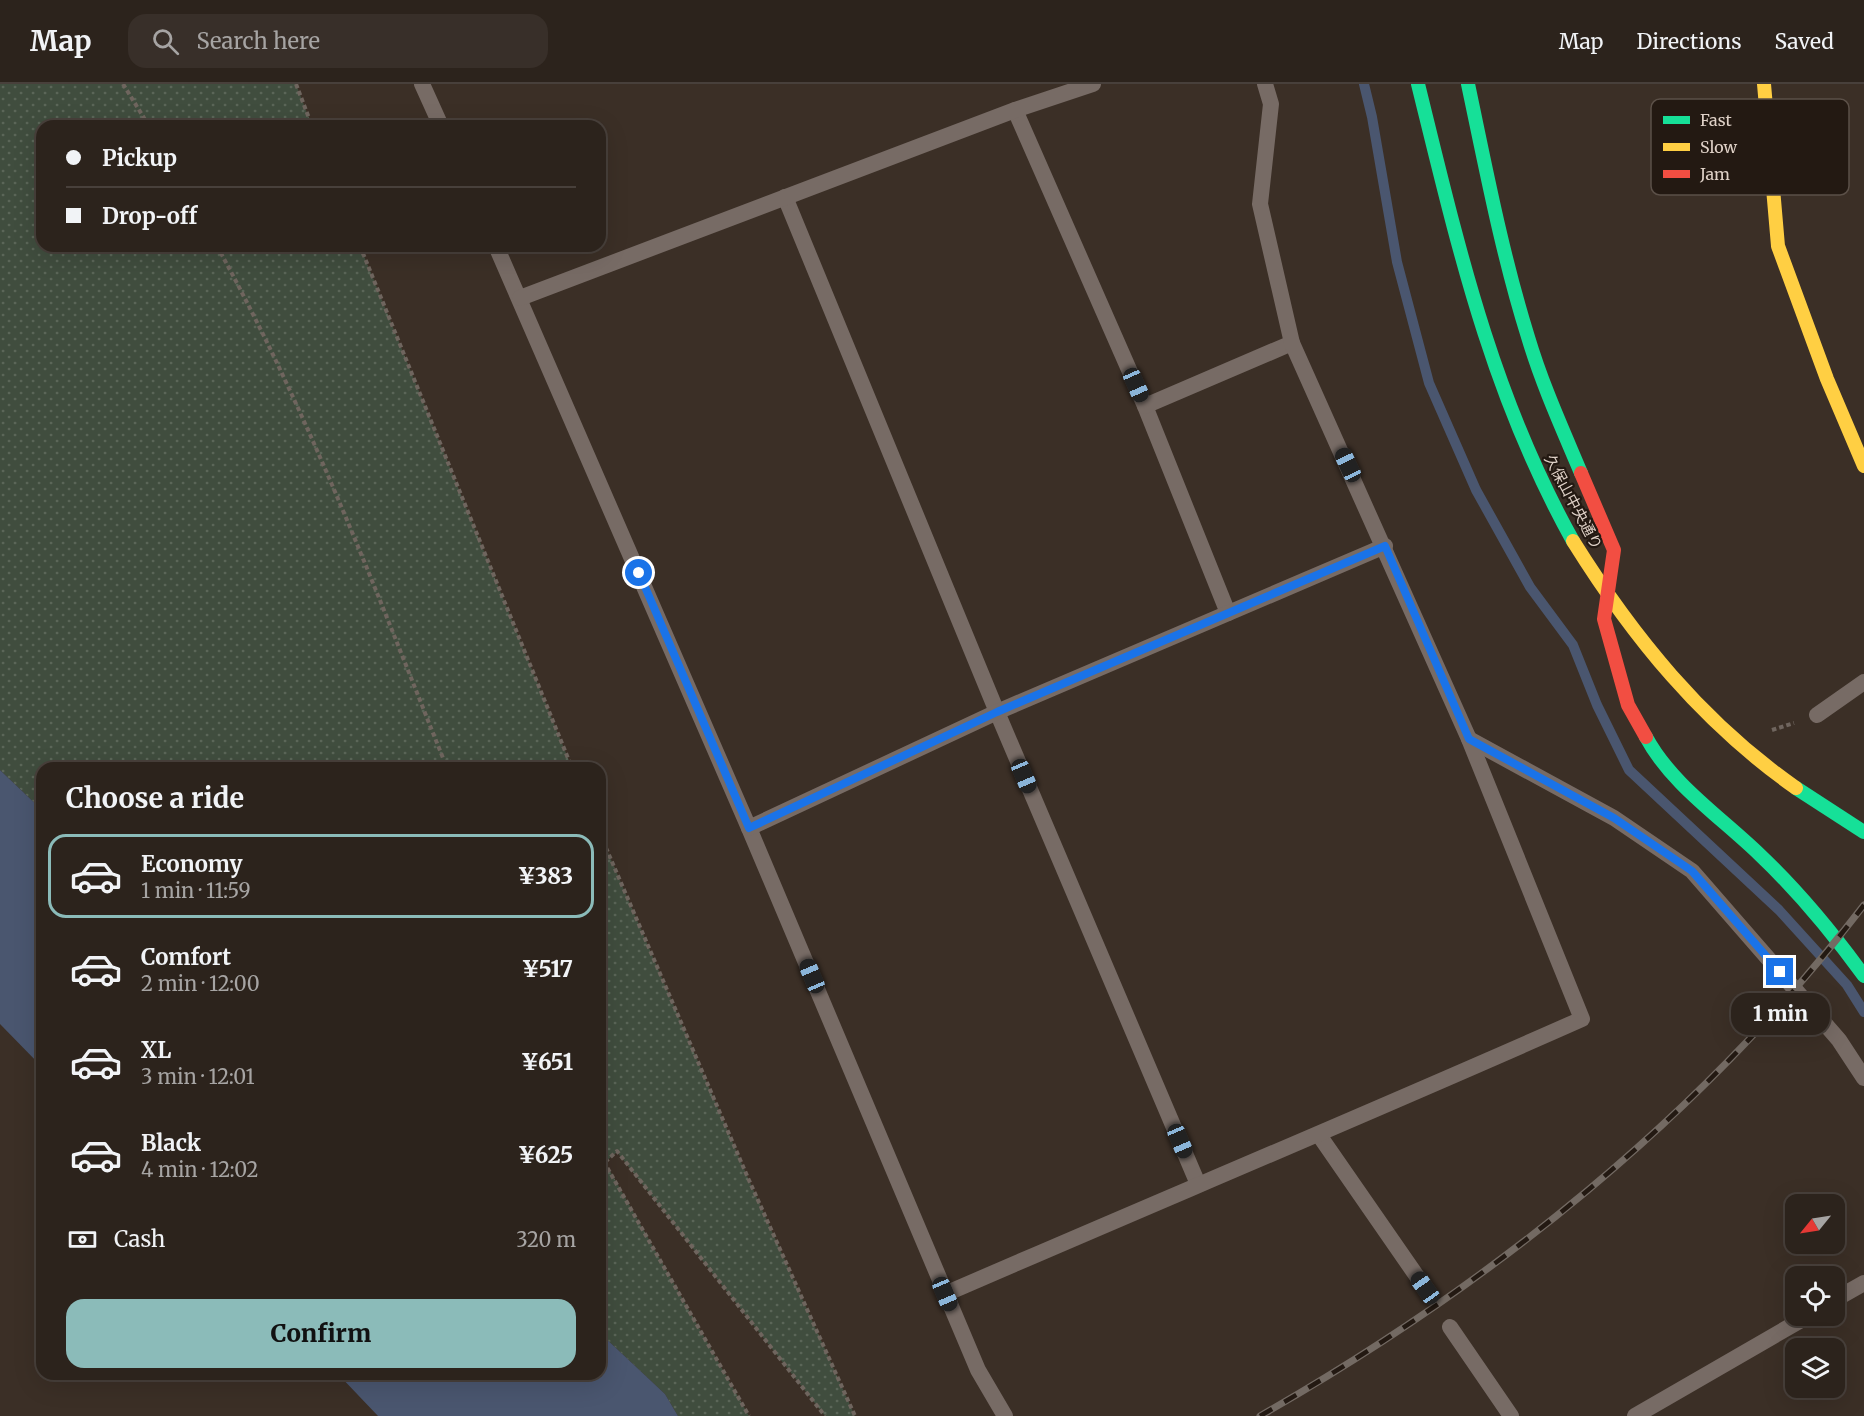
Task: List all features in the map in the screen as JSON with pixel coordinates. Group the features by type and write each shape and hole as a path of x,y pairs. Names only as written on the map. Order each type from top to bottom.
{"street":[{"name":"久保山中央通り","path":"1418,84 1481,323 1506,399 1535,468 1573,542 1628,623 1683,691 1740,746 1791,786 1864,832"},
{"path":"1468,84 1508,267 1528,338 1550,401 1614,550 1604,619 1628,705 1640,731 1660,759 1761,856 1825,922 1864,976"},
{"path":"1764,84 1765,99"},
{"path":"1774,195 1778,246 1827,380 1864,466"}],"lane":[{"path":"422,84 438,120"},
{"path":"520,298 1015,110 1093,84"},
{"path":"945,1294 1198,1184 1319,1135 1582,1019 1469,739 1385,546 1292,343 1260,204 1271,104 1266,84"},
{"path":"1015,110 1145,406 1228,613"},
{"path":"785,197 997,712 1198,1184"},
{"path":"499,252 749,828 978,1370 1005,1416"},
{"path":"1145,406 1292,343"},
{"path":"749,828 997,712 1385,546"},
{"path":"1817,715 1864,682"},
{"path":"1469,739 1614,818 1692,871 1839,1040 1864,1078"},
{"path":"1319,1135 1425,1288"},
{"path":"1845,1294 1864,1283"},
{"path":"1635,1416 1791,1326"},
{"path":"1450,1327 1511,1416"}],"path":[{"path":"123,84 145,120"},
{"path":"296,84 310,120"},
{"path":"220,252 270,344 289,386 351,528 445,762"},
{"path":"362,252 570,762"},
{"path":"606,848 748,1178 855,1416"},
{"path":"606,1161 617,1151 825,1416"},
{"path":"606,1164 749,1416"}],"green space":[{"path":"0,84 296,84 310,120 36,120 36,252 362,252 570,762 36,762 36,804 0,770"},
{"path":"606,848 748,1178 855,1416 825,1416 617,1152 606,1161"},
{"path":"606,1164 749,1416 678,1416 665,1394 606,1339"}],"water":[{"path":"0,770 36,804 36,1061 0,1024"},
{"path":"606,1339 665,1394 678,1416 378,1416 344,1380 606,1380"}],"waterway":[{"path":"1364,84 1372,117 1397,262 1429,383 1476,490 1530,587 1573,645 1597,705 1629,770 1779,910 1847,985 1864,1012"}],"railway":[{"path":"1260,1416 1429,1311 1588,1190 1662,1125 1734,1055 1801,982 1864,905"}],"traffic: fast":[{"path":"1418,84 1463,261 1498,375 1544,486 1573,541"},
{"path":"1468,84 1495,211 1519,306 1540,372 1581,473"},
{"path":"1646,737 1669,770 1683,785 1760,855 1802,898 1864,976"},
{"path":"1796,788 1864,832"}],"traffic: slow":[{"path":"1764,84 1765,99"},
{"path":"1774,195 1778,246 1827,379 1864,466"},
{"path":"1573,541 1620,611 1672,676 1730,735 1796,788"}],"traffic: jam":[{"path":"1581,473 1614,550 1604,619 1628,705 1646,737"}],"route":[{"path":"639,573 749,828 997,712 1385,546 1469,739 1614,818 1692,871 1780,972"}]}
